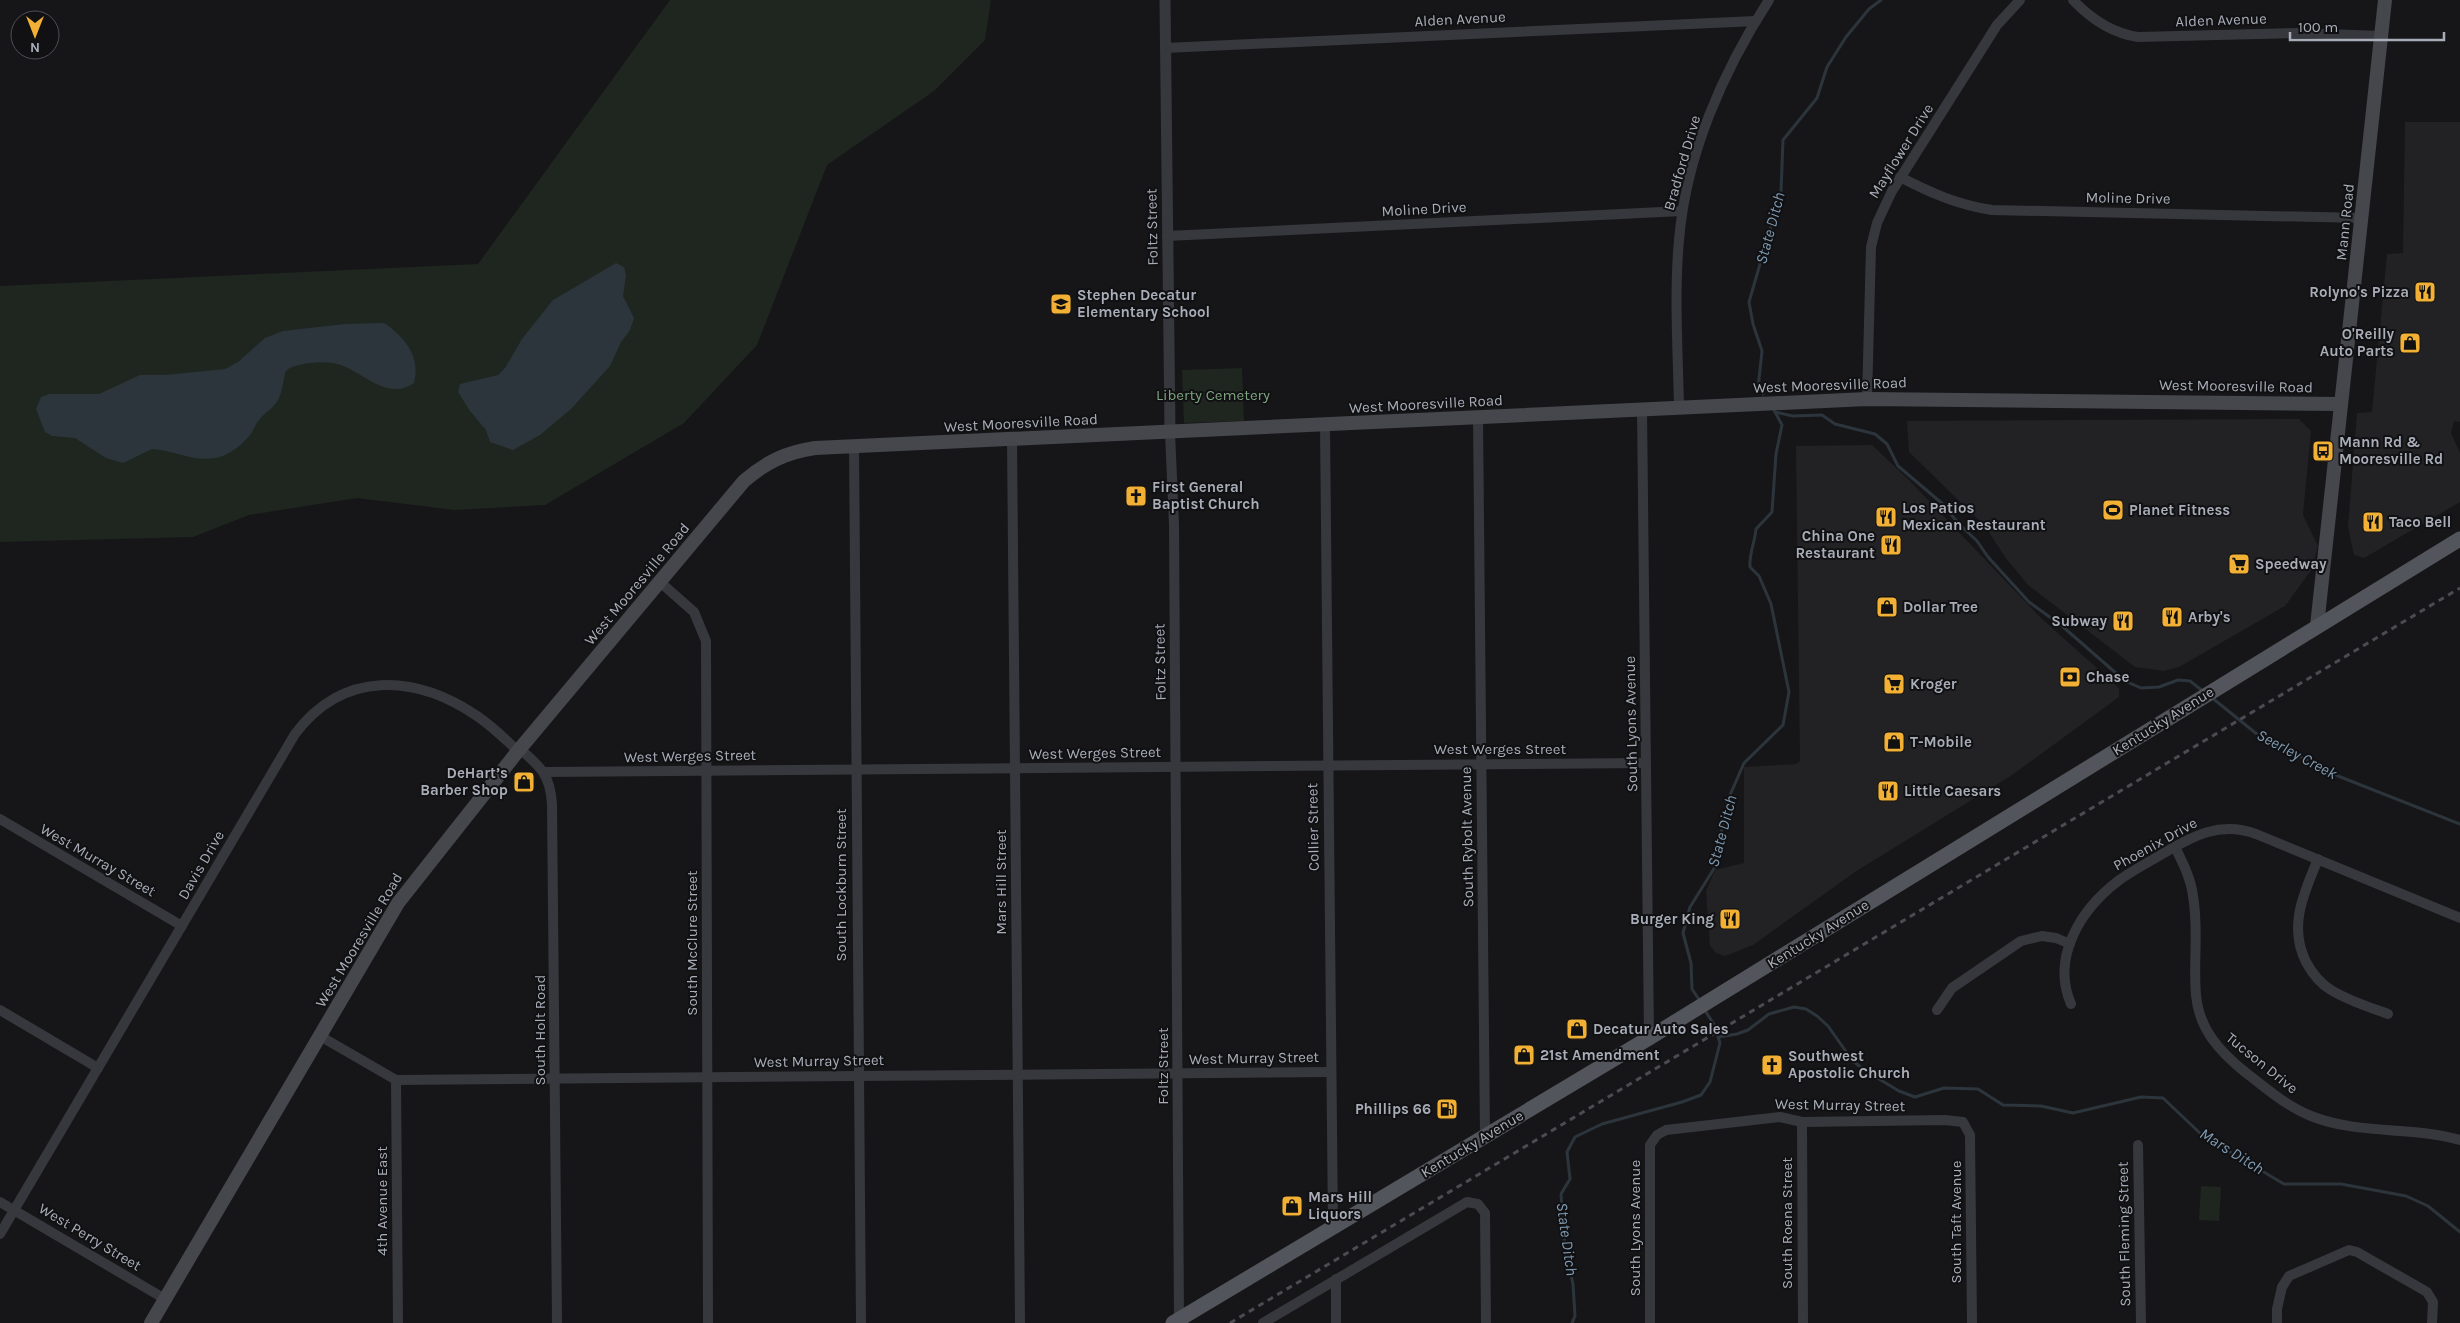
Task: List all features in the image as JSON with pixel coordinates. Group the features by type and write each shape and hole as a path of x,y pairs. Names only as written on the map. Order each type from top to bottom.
{"main road":[{"name":"Mann Road","path":"2317,626 2385,0"},
{"name":"West Mooresville Road","path":"151,1323 398,903 519,750 744,481 760,467 792,452 854,446 1867,399 2341,404"},
{"name":"Kentucky Avenue","path":"1177,1322 1650,1038 2460,539"}],"street":[{"name":"Foltz Street","path":"1165,0 1170,432 1174,525 1178,1074 1177,1322"},
{"name":"Bradford Drive","path":"1679,408 1678,260 1682,211 1696,155 1716,101 1756,21 1769,0"},
{"name":"Mayflower Drive","path":"1867,399 1872,242 1882,209 1900,177 1997,26 2020,0"},
{"name":"Alden Avenue","path":"2073,0 2097,22 2114,31 2138,38 2301,33 2381,36"},
{"name":"Alden Avenue","path":"1165,48 1756,21"},
{"name":"Moline Drive","path":"1900,177 1939,197 1963,205 1992,210 2362,218"},
{"name":"Moline Drive","path":"1167,236 1682,211"},
{"name":"South Lyons Avenue","path":"1642,409 1650,1038"},
{"name":"South Rybolt Avenue","path":"1478,418 1485,1137"},
{"name":"Collier Street","path":"1325,425 1333,1228"},
{"name":"Mars Hill Street","path":"1012,440 1020,1323"},
{"name":"South Lockburn Street","path":"854,446 861,1323"},
{"name":"South McClure Street","path":"660,582 694,612 706,639 708,1323"},
{"name":"Davis Drive","path":"0,1234 295,734 310,716 329,701 346,692 374,684 402,685 442,696 478,716 519,750"},
{"name":"South Holt Road","path":"519,750 544,772 550,783 552,804 557,1323"},
{"name":"West Werges Street","path":"544,772 1646,763"},
{"name":"West Murray Street","path":"0,819 182,926"},
{"name":"Phoenix Drive","path":"2071,1004 2063,975 2070,944 2085,915 2104,893 2126,875 2208,830 2233,828 2256,834 2460,918"},
{"name":"Tucson Drive","path":"2175,847 2190,880 2194,898 2198,1007 2206,1030 2220,1050 2280,1099 2314,1117 2342,1124 2436,1135 2460,1140"},
{"path":"2318,859 2298,917 2298,936 2305,959 2315,976 2329,989 2388,1014"},
{"path":"1937,1010 1952,988 2021,941 2042,936 2056,938 2070,944"},
{"path":"0,1010 98,1068"},
{"path":"320,1036 396,1080"},
{"name":"West Murray Street","path":"396,1080 1331,1072"},
{"name":"4th Avenue East","path":"396,1080 398,1323"},
{"name":"West Murray Street","path":"1657,1135 1666,1130 1780,1117 1802,1122 1944,1120 1964,1122"},
{"name":"South Roena Street","path":"1802,1122 1803,1323"},
{"name":"South Taft Avenue","path":"1964,1122 1970,1135 1972,1323"},
{"name":"South Lyons Avenue","path":"1650,1323 1650,1145 1657,1135"},
{"name":"South Fleming Street","path":"2138,1145 2141,1323"},
{"name":"West Perry Street","path":"0,1202 165,1299"},
{"path":"1263,1323 1467,1202 1478,1204 1484,1211 1485,1216 1486,1323"},
{"path":"2277,1323 2277,1309 2282,1287 2289,1276 2346,1250 2352,1250 2365,1256 2427,1292 2432,1299 2432,1323"},
{"path":"1336,1279 1336,1323"}],"shaded area":[{"path":"2405,122 2460,122 2460,422 2454,421 2451,433 2460,453 2460,502 2364,558 2354,555 2348,527 2357,413 2372,412 2387,254 2403,253"},
{"path":"616,263 624,267 626,275 623,296 634,318 630,330 621,342 610,366 571,409 540,435 513,450 490,442 486,430 470,411 458,392 460,384 498,375 505,368 522,339 553,300"},
{"path":"384,323 399,335 410,348 415,365 414,383 404,388 386,388 350,369 331,363 309,363 292,367 286,371 280,397 272,408 258,421 250,435 234,450 216,458 191,457 152,449 123,463 106,458 75,438 52,436 45,432 36,409 41,397 49,394 99,394 140,375 165,375 225,369 238,362 265,338 283,331 345,324"},
{"path":"2299,419 2311,431 2303,515 2318,546 2312,569 2285,606 2179,667 2164,671 2135,667 2028,585 2005,557 1985,526 1909,452 1907,421"},
{"path":"1872,445 1909,480 2040,617 2119,688 2119,697 2012,775 1855,872 1753,945 1725,956 1716,953 1710,946 1706,891 1715,870 1744,863 1744,767 1796,764 1800,761 1796,446"}],"green space":[{"path":"670,0 991,0 985,40 934,91 827,165 757,345 684,423 545,505 454,510 357,498 249,515 193,537 0,542 0,286 478,264"},
{"name":"Liberty Cemetery","path":"1242,368 1244,421 1184,423 1182,370"},
{"path":"2201,1186 2221,1187 2219,1221 2199,1220"}],"waterway":[{"name":"State Ditch","path":"1763,394 1758,388 1762,351 1753,324 1749,302 1781,192 1783,140 1817,98 1827,67 1846,37 1869,9 1881,0"},
{"name":"State Ditch","path":"1700,1001 1692,989 1691,963 1683,933 1690,907 1715,867 1727,802 1744,763 1783,725 1789,692 1771,604 1759,576 1750,567 1750,557 1756,529 1772,512 1776,454 1782,425 1774,410"},
{"name":"Seerley Creek","path":"1775,412 1793,416 1822,415 1835,424 1875,434 1887,444 1898,466 1944,505 2029,602 2062,626 2125,681 2141,688 2159,687 2178,680 2190,681 2204,692"},
{"name":"Seerley Creek","path":"2211,697 2258,735 2338,776 2460,824"},
{"name":"Mars Ditch","path":"1718,1037 1748,1030 1769,1014 1794,1007 1806,1009 1817,1016 1828,1026 1852,1060 1864,1070 1899,1091 1915,1097 1944,1088 1978,1089 2003,1105 2041,1106 2073,1113 2141,1097 2163,1098 2203,1136 2284,1184 2341,1184 2406,1196 2428,1206 2460,1232"},
{"name":"State Ditch","path":"1572,1323 1575,1316 1573,1284 1565,1249 1561,1194 1570,1179 1567,1152 1575,1137 1602,1124 1701,1095 1710,1082 1720,1043 1715,1026 1704,1009"}],"railway":[{"path":"1230,1323 2460,588"}],"place":[{"name":"Rolyno's Pizza","path":"2425,292"},
{"name":"Stephen Decatur Elementary School","path":"1061,304"},
{"name":"O'Reilly Auto Parts","path":"2410,343"},
{"name":"Mann Rd & Mooresville Rd","path":"2323,451"},
{"name":"First General Baptist Church","path":"1136,496"},
{"name":"Planet Fitness","path":"2113,510"},
{"name":"Los Patios Mexican Restaurant","path":"1886,517"},
{"name":"Taco Bell","path":"2373,522"},
{"name":"China One Restaurant","path":"1891,545"},
{"name":"Speedway","path":"2239,564"},
{"name":"Dollar Tree","path":"1887,607"},
{"name":"Arby's","path":"2172,617"},
{"name":"Subway","path":"2123,621"},
{"name":"Chase","path":"2070,677"},
{"name":"Kroger","path":"1894,684"},
{"name":"T-Mobile","path":"1894,742"},
{"name":"DeHart’s Barber Shop","path":"524,782"},
{"name":"Little Caesars","path":"1888,791"},
{"name":"Burger King","path":"1730,919"},
{"name":"Decatur Auto Sales","path":"1577,1029"},
{"name":"21st Amendment","path":"1524,1055"},
{"name":"Southwest Apostolic Church","path":"1772,1065"},
{"name":"Phillips 66","path":"1447,1109"},
{"name":"Mars Hill Liquors","path":"1292,1206"}]}
